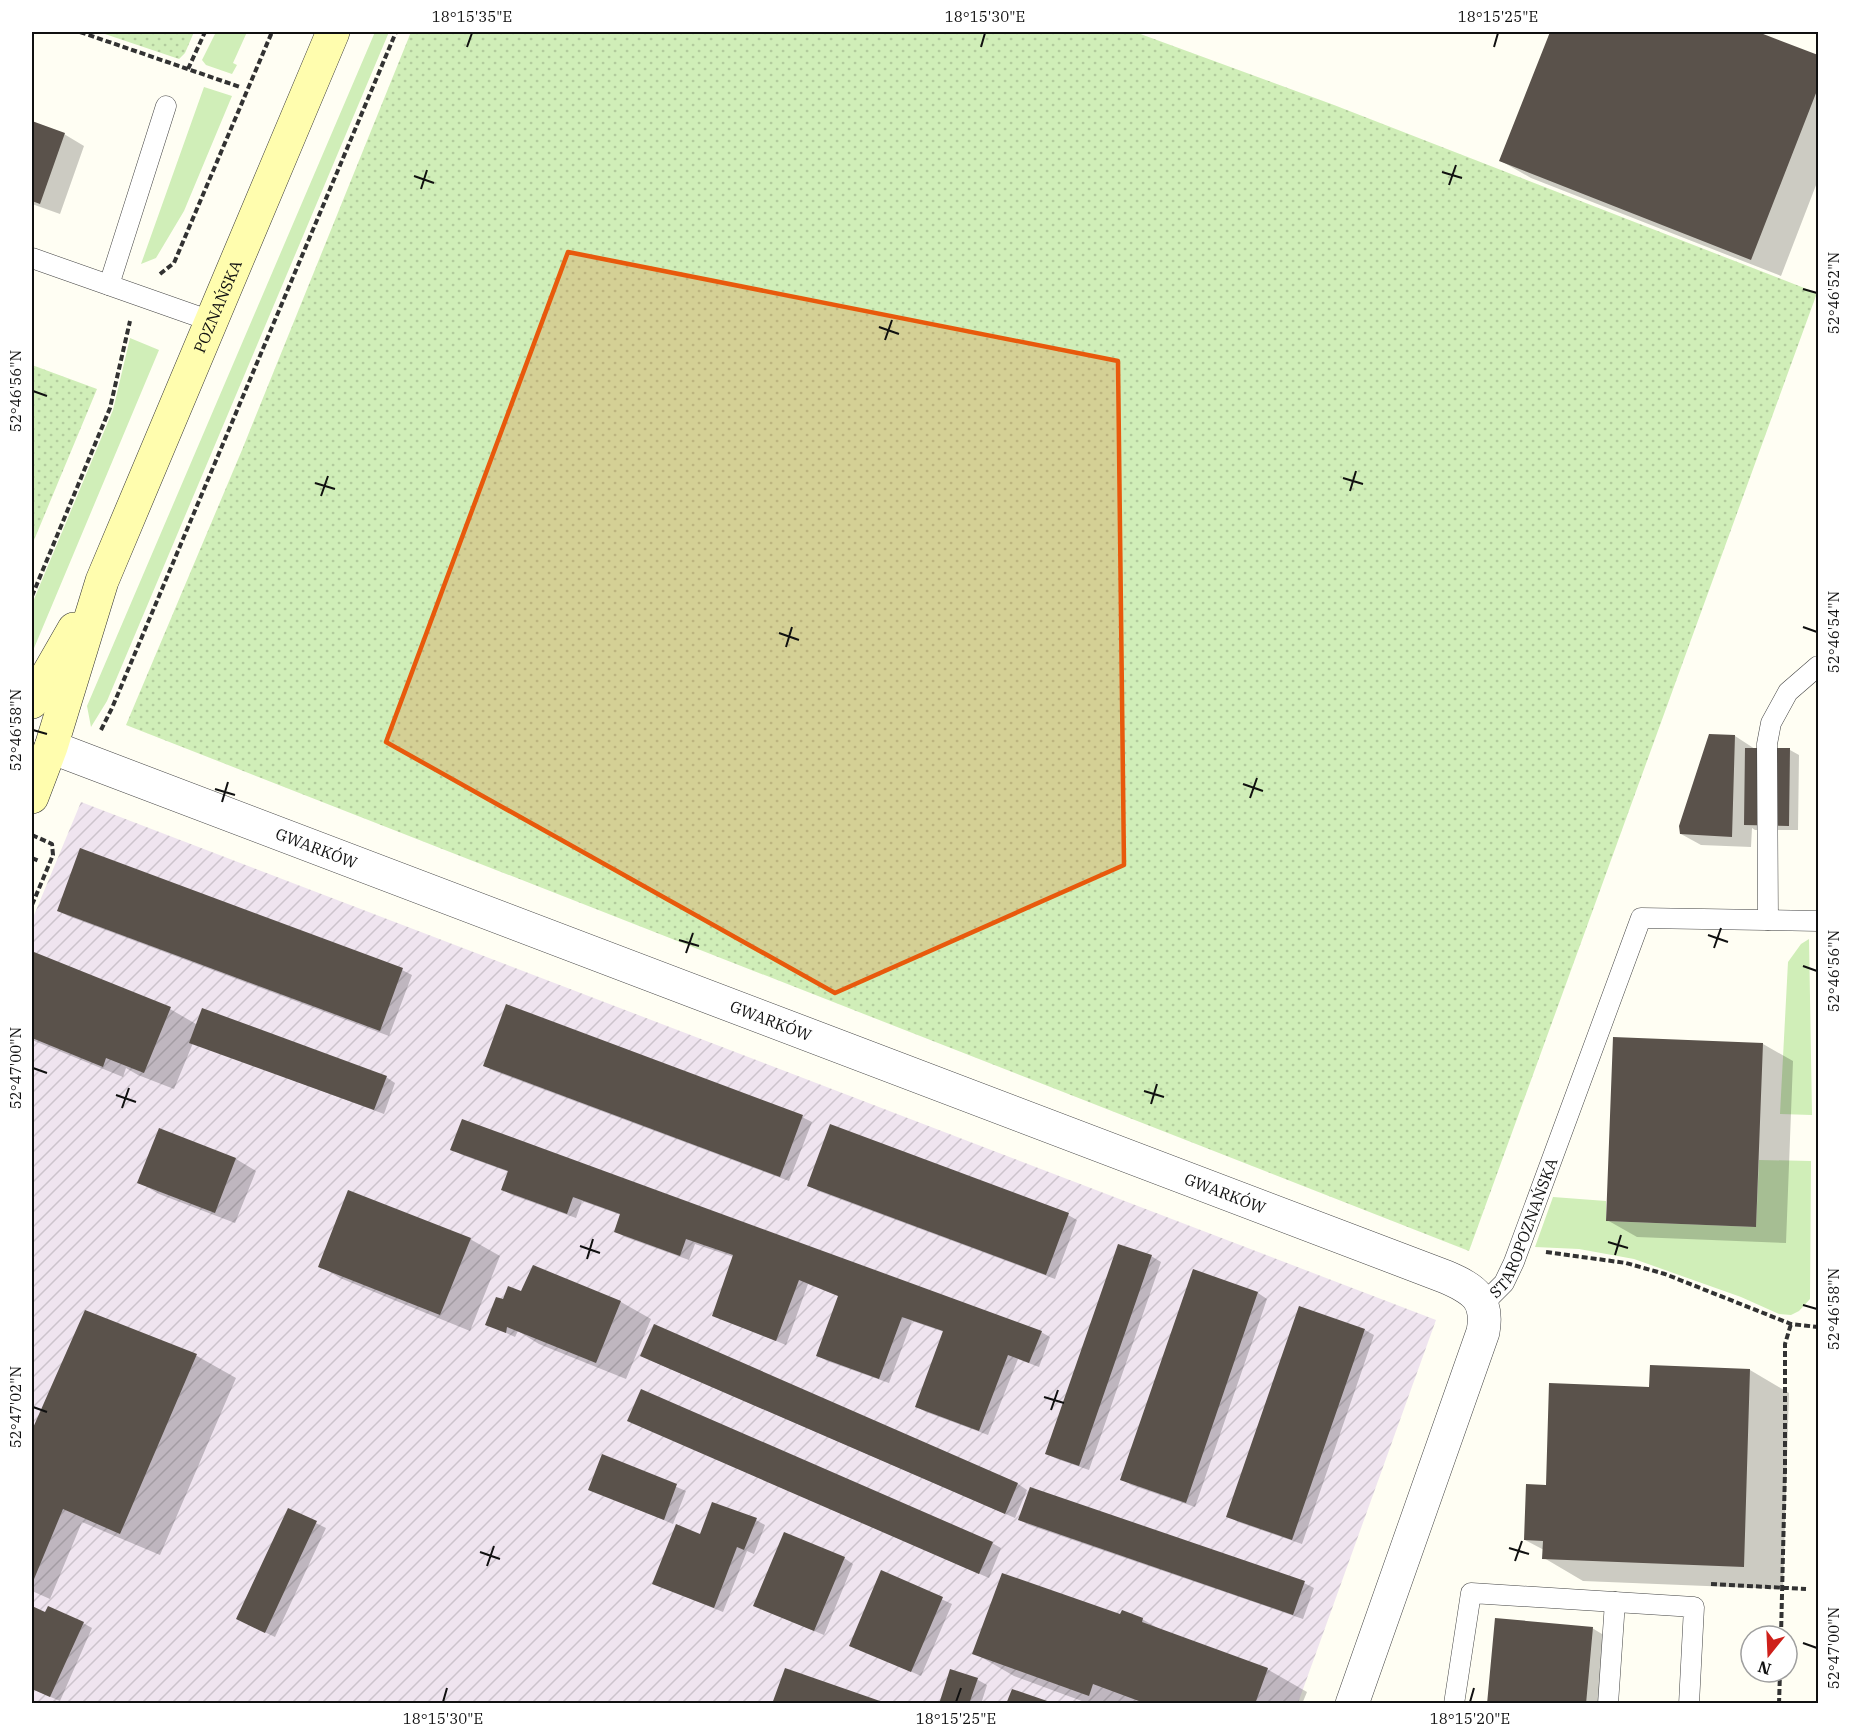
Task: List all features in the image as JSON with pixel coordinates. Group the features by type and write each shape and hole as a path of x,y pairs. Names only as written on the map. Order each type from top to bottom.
{"main road":[{"name":"POZNAŃSKA","path":"32,797 51,747 102,581 333,32"},
{"name":"POZNAŃSKA","path":"32,702 102,581"}],"street":[{"name":"GWARKÓW","path":"51,747 1446,1277 1461,1283 1473,1292 1482,1304"},
{"name":"STAROPOZNAŃSKA","path":"1352,1704 1483,1332 1485,1317 1482,1304"}],"lane":[{"path":"109,285 166,106"},
{"path":"32,258 211,321"},
{"path":"1818,666 1788,692 1771,723 1767,744 1768,920 1818,921"},
{"name":"STAROPOZNAŃSKA","path":"1482,1304 1504,1283 1518,1252 1641,918 1768,920"},
{"path":"1454,1704 1471,1593 1694,1607 1689,1704"},
{"path":"1608,1704 1615,1602"}],"path":[{"path":"80,32 240,87"},
{"path":"188,69 205,32"},
{"path":"87,760 112,708 396,32"},
{"path":"32,835 52,844 53,855 32,905"},
{"path":"32,858 39,861"},
{"path":"1518,1252 1578,1255 1626,1263 1665,1274 1791,1324 1818,1327"},
{"path":"1782,1624 1785,1344 1791,1324"},
{"path":"1694,1607 1695,1582 1806,1589"},
{"path":"1779,1704 1780,1684"}],"highlighted area":[{"path":"568,252 1118,361 1124,865 835,993 386,742"}],"shaded area":[{"path":"81,802 1436,1320 1298,1703 32,1704 32,920"}],"green space":[{"path":"99,32 194,32 185,53 179,59"},
{"path":"216,32 247,32 233,63 237,65 232,74 206,65 202,60"},
{"path":"375,32 389,32 107,701 91,727 87,706"},
{"path":"411,32 1135,32 1334,105 1817,293 1469,1251 126,725 242,450"},
{"path":"204,87 232,96 184,211 156,258 141,264"},
{"path":"130,338 159,350 32,653 32,604 113,410"},
{"path":"32,365 97,389 32,545"},
{"path":"1809,939 1812,1115 1780,1114 1788,962 1801,944"},
{"path":"1759,1160 1811,1161 1810,1299 1799,1311 1791,1315 1779,1314 1741,1297 1634,1259 1579,1249 1535,1247 1553,1197 1606,1201 1606,1221 1756,1227"}],"building":[{"path":"1550,32 1758,32 1818,55 1818,88 1751,260 1499,161"},
{"path":"32,121 65,133 40,204 32,201"},
{"path":"1709,734 1735,735 1732,837 1680,834 1679,826"},
{"path":"1745,748 1790,748 1789,826 1744,825"},
{"path":"80,848 403,968 380,1031 57,911"},
{"path":"34,952 171,1007 144,1073 106,1058 103,1067 32,1038 32,959"},
{"path":"506,1004 803,1115 780,1177 483,1066"},
{"path":"202,1008 387,1076 374,1110 189,1043"},
{"path":"1613,1037 1763,1043 1756,1227 1606,1221"},
{"path":"462,1119 1042,1331 1029,1363 1008,1355 979,1431 915,1407 943,1331 902,1317 879,1379 816,1356 838,1296 799,1280 776,1341 712,1316 733,1255 686,1239 680,1256 614,1232 620,1214 573,1197 567,1214 501,1190 508,1171 450,1150"},
{"path":"830,1124 1069,1213 1046,1275 807,1186"},
{"path":"159,1128 236,1158 215,1213 137,1183"},
{"path":"348,1190 471,1238 440,1315 318,1267"},
{"path":"1118,1244 1152,1255 1079,1466 1045,1454"},
{"path":"533,1265 621,1301 596,1363 507,1327 506,1333 485,1325 496,1297 503,1299 508,1286 521,1291"},
{"path":"1193,1269 1258,1292 1186,1503 1120,1480"},
{"path":"1299,1306 1365,1329 1292,1540 1226,1517"},
{"path":"85,1310 197,1354 120,1534 63,1509 32,1584 32,1430"},
{"path":"654,1324 1018,1483 1005,1514 640,1356"},
{"path":"1650,1365 1750,1369 1744,1567 1542,1559 1543,1541 1524,1540 1526,1484 1546,1485 1549,1383 1649,1387"},
{"path":"641,1389 993,1542 979,1574 627,1421"},
{"path":"602,1454 677,1484 664,1520 588,1490"},
{"path":"1030,1487 1305,1581 1293,1615 1018,1520"},
{"path":"712,1502 757,1518 744,1550 737,1547 714,1608 652,1584 676,1524 700,1534"},
{"path":"288,1508 317,1521 265,1633 236,1619"},
{"path":"784,1532 845,1557 814,1631 753,1606"},
{"path":"881,1570 943,1597 911,1672 849,1646"},
{"path":"1002,1573 1120,1614 1122,1610 1143,1618 1142,1622 1268,1668 1255,1704 1147,1704 1093,1684 1089,1696 972,1654"},
{"path":"32,1606 45,1612 48,1606 84,1622 50,1697 32,1689"},
{"path":"1495,1618 1593,1627 1586,1704 1487,1704"},
{"path":"785,1668 880,1701 880,1704 772,1704"},
{"path":"950,1669 978,1678 969,1704 939,1704"},
{"path":"1012,1689 1053,1703 1053,1704 1006,1704"}]}
